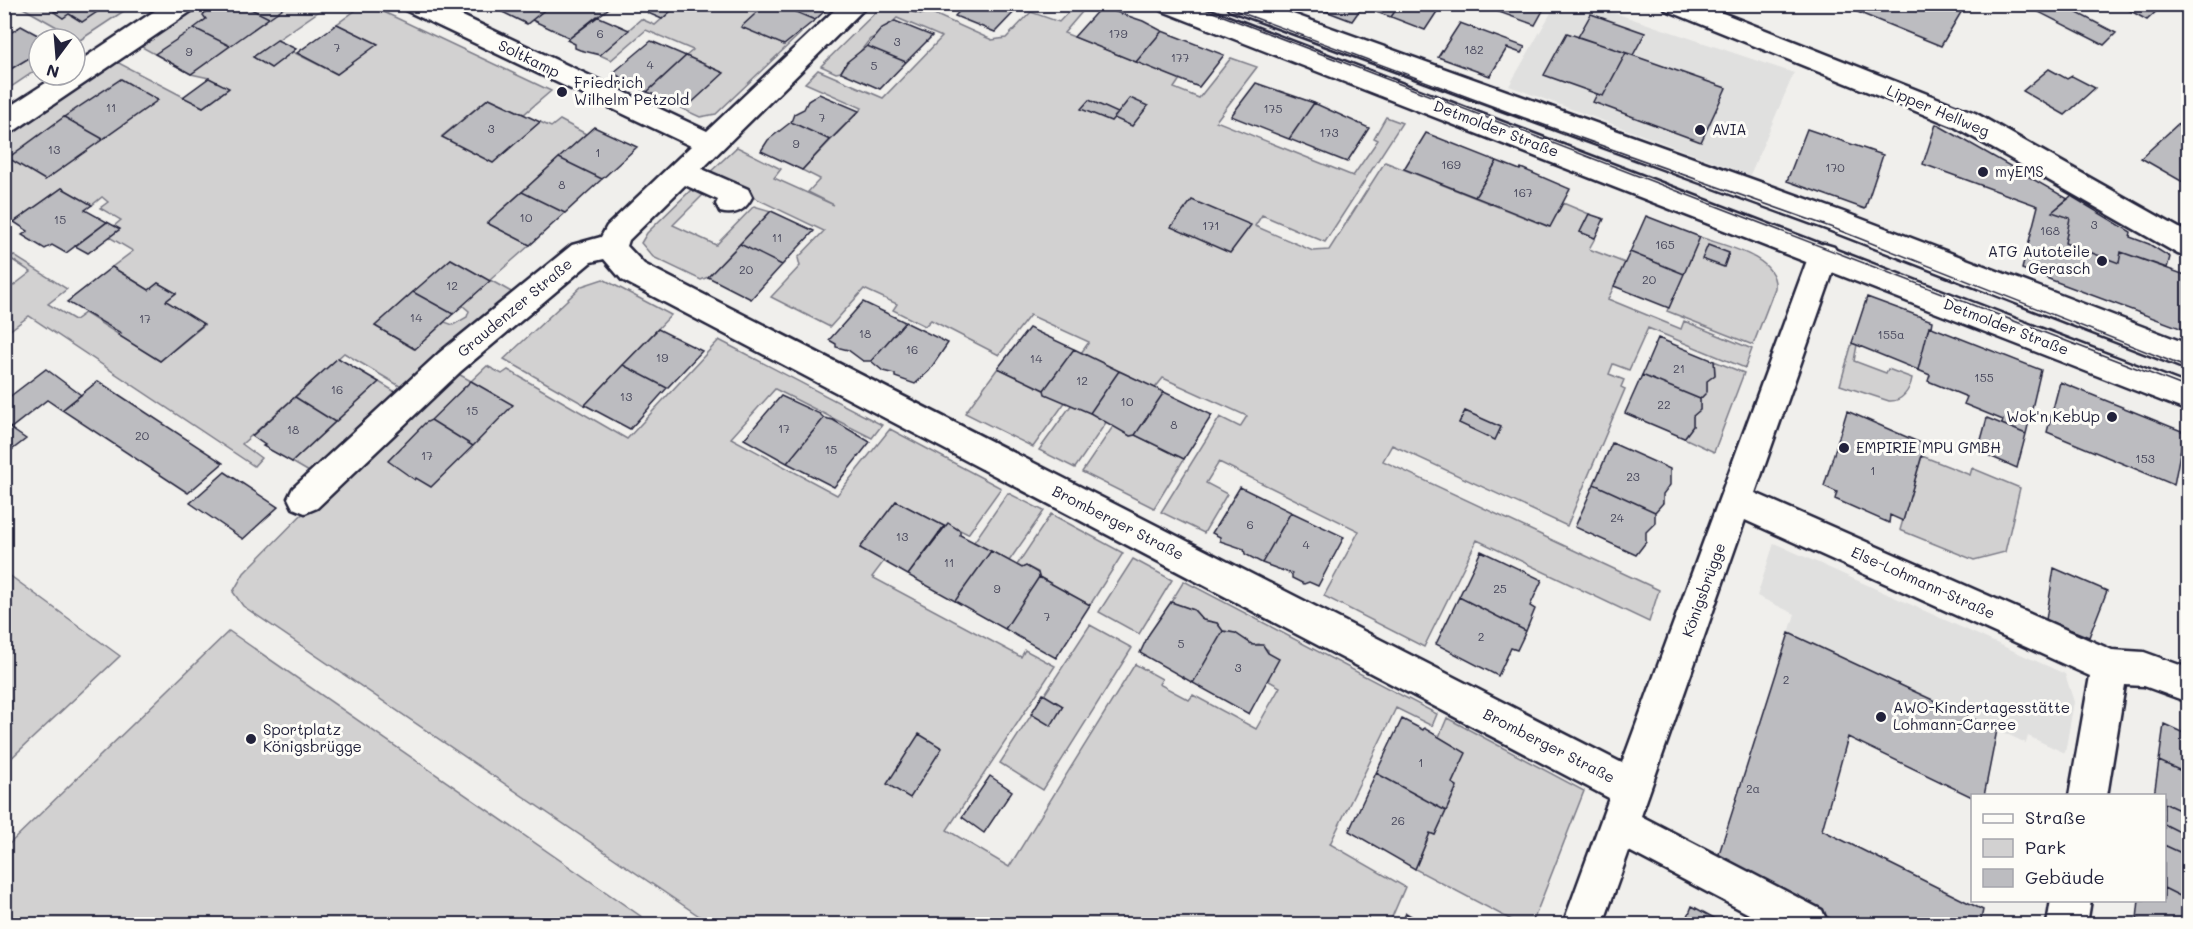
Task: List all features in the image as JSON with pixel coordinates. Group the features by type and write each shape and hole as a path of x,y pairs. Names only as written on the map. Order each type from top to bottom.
{"street":[{"path":"4,124 184,4"},
{"name":"Soltkamp","path":"414,4 709,143"},
{"path":"612,246 617,234 680,171 857,4"},
{"path":"922,4 928,4"},
{"name":"Detmolder Straße","path":"1169,4 1824,255 2188,398"},
{"name":"Detmolder Straße","path":"1238,4 1836,221 2188,357"},
{"name":"Lipper Hellweg","path":"1675,4 1965,120 2188,246"},
{"path":"680,171 738,197 730,204"},
{"path":"1824,255 1836,221"},
{"name":"Graudenzer Straße","path":"305,498 450,362 582,253 612,246"},
{"name":"Bromberger Straße","path":"612,246 620,260 633,272 1625,807 1808,924"},
{"name":"Königsbrügge","path":"1584,924 1824,255"},
{"name":"Else-Lohmann-Straße","path":"1736,500 2110,666 2144,669 2188,684"},
{"path":"2088,794 2110,666"},
{"path":"2067,924 2070,902"}],"shaded area":[{"name":"AVIA","path":"1556,4 1591,5 1794,73 1750,175 1509,86"},
{"path":"1774,543 2065,674 2074,702 2065,753 2028,736 2026,743 1789,633 1795,614 1757,596"}],"green space":[{"path":"16,4 133,5 87,35 87,27 57,27"},
{"path":"201,5 328,5 253,57 271,67 293,52 337,74 377,44 337,24 363,5 369,5 551,91 524,114 489,98 442,136 493,162 540,122 551,127 560,120 586,134 487,223 530,245 490,280 513,293 408,391 344,353 242,444 261,458 254,466 29,316 5,334 5,292 31,272 5,255 5,250 67,289 48,304 75,320 85,313 160,361 204,325 166,301 176,293 158,283 149,290 112,267 133,251 109,237 119,230 114,226 121,220 100,208 108,202 102,197 92,205 62,188 8,226 4,224 5,139 81,87 87,87 87,83 117,62 203,107 228,89 209,78 191,74 140,46","holes":["451,259 489,281 462,305 469,311 467,317 453,325 445,322 414,349 375,326"]},
{"path":"659,5 766,5 742,27 784,45 799,32 801,33 716,114 700,117 665,101 668,99 687,107 723,73 686,56 693,50 646,30 611,60 600,55 641,19 655,25 672,10"},
{"path":"883,5 914,5 992,40 1006,38 1031,12 1059,22 1075,5 1088,5 1064,33 1180,79 1174,88 1199,98 1231,58 1257,67 1216,121 1353,176 1378,140 1374,138 1386,117 1402,123 1325,242 1262,215 1255,226 1313,251 1329,250 1385,162 1549,227 1563,203 1589,214 1580,232 1595,238 1589,249 1625,263 1608,299 1681,329 1684,321 1752,349 1745,368 1648,328 1629,370 1613,364 1609,374 1624,380 1621,387 1625,389 1567,526 1392,445 1383,461 1659,590 1649,622 1477,540 1424,647 1324,596 1359,531 1219,462 1206,483 1227,494 1204,533 1161,512 1220,417 1240,427 1247,416 1163,378 1155,388 1081,353 1089,342 1030,315 999,355 931,320 925,326 893,310 897,304 864,289 830,327 771,297 800,266 798,258 824,231 707,175 737,147 781,169 774,178 834,205 808,192 820,179 802,170 862,108 805,83 818,70 883,98 942,37 897,18 879,35 870,39 855,58 847,62 841,72 836,73 821,66","holes":["1465,411 1501,428 1495,439 1459,423"]},
{"path":"27,59 27,76 5,91 5,73"},
{"path":"694,187 705,193 673,225 716,245 754,206 771,211 708,277 701,280 653,257 641,243 647,233"},
{"path":"1700,237 1748,254 1759,260 1774,277 1775,288 1753,345 1667,311"},
{"path":"603,279 671,315 585,405 504,359 582,286"},
{"path":"719,340 882,425 872,438 775,389 731,438 837,495 890,429 1001,488 968,534 948,524 944,526 896,501 860,548 884,561 872,577 1021,657 1025,650 1055,666 947,830 1009,867 1135,664 1162,679 1159,684 1189,700 1193,695 1256,729 1280,687 1269,681 1268,650 1259,644 1253,645 1235,633 1223,631 1217,623 1203,620 1194,610 1171,602 1184,581 1437,714 1432,726 1396,708 1330,844 1405,887 1389,924 711,924 243,606 233,592 244,573 313,503 453,371 471,381 487,366 502,374 508,370 627,439"},
{"path":"1852,343 1857,345 1854,361 1886,373 1888,369 1912,378 1905,394 1898,400 1889,401 1840,385"},
{"path":"1714,361 1744,373 1714,452 1684,438 1693,426 1693,416 1700,410 1700,399 1707,391 1707,381 1715,375"},
{"path":"998,368 1066,401 1033,447 965,413"},
{"path":"379,382 402,396 316,476 292,462"},
{"path":"1072,404 1107,421 1075,468 1039,450"},
{"path":"1114,425 1130,436 1135,435 1184,459 1154,508 1082,472"},
{"path":"1922,456 1970,475 1972,468 2020,488 2005,552 1974,560 1900,530"},
{"path":"1008,493 1044,511 1009,561 974,542"},
{"path":"1051,514 1123,553 1090,605 1039,577 1038,572 1026,566 1022,568 1017,565"},
{"path":"1133,559 1172,580 1139,634 1099,612"},
{"path":"5,572 120,656 5,764"},
{"path":"1090,625 1132,648 1043,790 1000,763"},
{"name":"Sportplatz Königsbrügge","path":"229,631 652,924 5,924 5,848"},
{"path":"1447,718 1584,791 1532,924 1519,924 1415,869 1430,833 1435,835 1457,787 1452,783 1465,753 1439,737"}],"building":[{"path":"50,4 109,4 82,22 69,14 63,18 54,12 59,10"},
{"path":"227,4 241,4 269,18 230,46 194,28 206,19 203,15 207,10"},
{"path":"241,4 289,4 269,18"},
{"path":"486,4 552,4 527,24"},
{"path":"552,4 598,4 608,9 570,38 532,20"},
{"path":"658,4 672,10 662,19 648,13"},
{"path":"766,4 777,4 815,20 784,45 741,27"},
{"path":"777,4 828,4 826,6 829,7 815,20"},
{"path":"966,4 1014,4 1019,7 995,32 955,16"},
{"path":"1307,4 1364,4 1352,21"},
{"path":"1381,4 1400,4 1391,17 1376,12"},
{"path":"1400,4 1442,4 1425,30 1391,17"},
{"path":"1477,4 1537,4 1545,7 1535,25"},
{"path":"1838,4 1966,4 1941,46"},
{"path":"2023,4 2060,4 2116,33 2104,45"},
{"path":"2118,4 2162,4 2163,5 2147,20"},
{"path":"1101,7 1143,21 1162,31 1136,62 1074,37"},
{"path":"1591,14 1645,33 1633,55 1578,37"},
{"path":"597,16 629,30 600,55 575,48 575,44 567,40"},
{"path":"895,21 932,36 906,62 867,46 882,28"},
{"path":"1460,23 1525,47 1521,53 1507,48 1490,76 1438,57"},
{"path":"337,24 378,44 337,74 297,53"},
{"path":"21,26 27,29 27,59 4,73 4,37"},
{"path":"194,28 230,46 191,74 155,54"},
{"path":"1162,31 1224,55 1199,87 1136,62"},
{"path":"1567,33 1626,53 1603,96 1544,75"},
{"path":"277,40 296,49 271,68 253,57"},
{"path":"651,41 686,56 647,92 613,73"},
{"path":"867,46 906,62 880,89 841,72 847,62"},
{"path":"1626,53 1726,88 1701,142 1593,102 1597,94 1603,96"},
{"path":"686,56 724,73 687,107 647,92"},
{"path":"2049,69 2067,79 2072,76 2095,88 2065,115 2023,91"},
{"path":"209,78 229,88 203,107 183,97"},
{"path":"121,79 158,100 103,139 64,117"},
{"path":"1256,83 1314,103 1289,139 1231,116"},
{"path":"819,94 859,111 830,140 791,122 794,114 804,109 808,101"},
{"path":"489,98 540,122 493,163 442,137"},
{"path":"1130,98 1148,106 1132,126 1114,118"},
{"path":"1089,100 1118,113 1111,121 1081,109"},
{"path":"1314,103 1369,128 1347,162 1289,139"},
{"path":"64,117 103,139 45,180 8,158"},
{"path":"791,122 830,140 802,170 761,151 768,140"},
{"path":"2179,123 2188,128 2188,185 2141,158"},
{"path":"1936,124 2068,199 2052,212 2070,218 2065,243 2119,263 2121,252 2188,276 2188,331 2022,269 2038,206 1923,164"},
{"path":"594,127 637,147 602,179 559,158"},
{"path":"1807,129 1883,155 1865,209 1787,181"},
{"path":"1426,133 1497,161 1475,197 1404,169"},
{"path":"559,158 602,179 565,213 522,192"},
{"path":"1497,161 1520,170 1521,168 1570,189 1550,227 1475,197"},
{"path":"62,188 92,205 85,210 107,222 66,253 52,245 45,249 22,235 28,231 14,222"},
{"path":"522,192 565,213 530,245 487,223"},
{"path":"2071,196 2131,232 2130,237 2149,244 2170,257 2167,268 2121,252 2119,263 2065,243 2070,218 2052,212"},
{"path":"1192,200 1251,225 1230,253 1171,227"},
{"path":"771,211 814,231 782,265 740,244"},
{"path":"1589,214 1604,219 1595,238 1580,232"},
{"path":"1646,216 1700,237 1684,274 1630,252"},
{"path":"107,222 120,229 88,253 75,246"},
{"path":"740,244 782,265 751,299 708,277"},
{"path":"1708,245 1729,253 1724,267 1702,259"},
{"path":"1630,252 1684,274 1669,308 1614,286"},
{"path":"451,259 490,281 453,314 413,292"},
{"path":"112,267 149,290 158,283 176,293 166,301 204,324 160,361 118,335 121,333 67,302"},
{"path":"413,292 453,314 415,349 375,326"},
{"path":"1867,297 1932,321 1918,370 1852,343"},
{"path":"863,302 905,322 871,361 863,361 848,350 836,347 836,344 829,340"},
{"path":"905,322 948,343 929,371 915,384 883,371 871,361"},
{"path":"1929,326 2041,370 2026,434 2002,424 2003,420 1964,404 1967,397 1928,381 1930,375 1918,370"},
{"path":"1029,328 1074,349 1044,390 998,368"},
{"path":"658,329 702,351 667,388 623,365"},
{"path":"1658,338 1714,361 1715,375 1707,381 1707,392 1700,399 1642,375"},
{"path":"1074,349 1119,371 1090,413 1045,394 1044,390"},
{"path":"338,358 379,382 335,422 295,397"},
{"path":"623,365 667,388 630,429 585,405"},
{"path":"46,369 81,395 62,410 47,400 11,428 4,424 4,401"},
{"path":"1119,371 1164,392 1135,435 1130,436 1090,413"},
{"path":"1642,375 1700,399 1700,410 1693,416 1693,426 1684,438 1625,413"},
{"path":"98,381 223,463 188,493 62,410"},
{"path":"471,381 513,405 473,446 431,420"},
{"path":"2060,382 2184,432 2174,485 2047,432"},
{"path":"1164,392 1212,415 1184,459 1135,435"},
{"path":"781,396 824,418 787,463 744,439"},
{"path":"295,397 335,422 292,462 263,446 265,445 252,436"},
{"path":"1465,411 1501,427 1495,440 1459,423"},
{"path":"1847,411 1925,445 1903,521 1890,515 1889,523 1835,499 1837,492 1824,486"},
{"path":"824,418 833,420 870,442 834,487 787,463"},
{"path":"1987,418 2026,434 2017,468 1978,451"},
{"path":"431,420 473,446 431,487 416,478 415,480 388,461 425,423"},
{"path":"4,424 26,439 4,456"},
{"path":"1612,443 1670,469 1670,485 1663,494 1663,503 1655,512 1594,484"},
{"path":"225,472 278,507 243,539 190,503"},
{"path":"1594,484 1655,512 1655,523 1646,532 1646,542 1636,555 1575,527"},
{"path":"1240,487 1291,512 1262,563 1245,554 1244,549 1220,541 1220,537 1212,533"},
{"path":"896,501 944,526 908,575 860,548"},
{"path":"1291,512 1344,537 1318,586 1309,582 1304,584 1292,578 1292,574 1262,563"},
{"path":"948,523 960,531 960,535 991,551 955,601 908,575"},
{"path":"991,551 1022,568 1026,566 1038,573 1039,577 1005,629 955,601"},
{"path":"1481,551 1542,580 1530,606 1535,609 1526,631 1459,597"},
{"path":"2054,568 2107,591 2089,637 2046,620"},
{"path":"1039,577 1090,605 1056,658 1005,629"},
{"path":"1459,597 1526,631 1517,650 1511,648 1498,676 1436,644"},
{"path":"1171,602 1194,610 1203,620 1217,623 1223,631 1193,683 1140,653 1149,634"},
{"path":"1223,631 1235,633 1253,645 1263,645 1268,653 1279,659 1249,714 1193,683"},
{"path":"1789,633 1997,730 1984,794 1971,794 1971,797 1848,737 1822,830 1983,910 1980,924 1841,924 1717,860"},
{"path":"1043,694 1063,706 1051,726 1031,714"},
{"path":"1402,719 1423,730 1424,728 1466,753 1452,783 1457,786 1446,811 1376,773"},
{"path":"2164,724 2188,735 2188,774 2159,761"},
{"path":"919,734 942,748 910,798 887,784"},
{"path":"2159,761 2188,774 2188,814 2166,804 2166,794 2154,794"},
{"path":"1376,773 1446,811 1435,835 1430,833 1415,869 1349,831"},
{"path":"990,776 1012,791 984,833 962,817"},
{"path":"2166,804 2188,814 2188,836 2166,825"},
{"path":"2166,825 2188,836 2188,856 2166,846"},
{"path":"2166,846 2188,856 2188,900 2166,889"},
{"path":"2166,889 2188,900 2188,924 2147,924 2137,919 2139,902 2166,902"},
{"path":"1692,906 1725,924 1685,924"},
{"path":"1406,913 1425,924 1401,924"}],"tram line":[{"path":"1192,4 2188,388"},
{"path":"1218,4 1516,115 1833,228 2188,368"}],"place":[{"name":"Friedrich Wilhelm Petzold","path":"562,92"},
{"name":"AVIA","path":"1700,130"},
{"name":"myEMS","path":"1983,172"},
{"name":"ATG Autoteile Gerasch","path":"2102,261"},
{"name":"Wok'n KebUp","path":"2112,417"},
{"name":"EMPIRIE MPU GMBH","path":"1844,448"},
{"name":"AWO-Kindertagesstätte Lohmann-Carree","path":"1881,717"},
{"name":"Sportplatz Königsbrügge","path":"251,739"}]}
